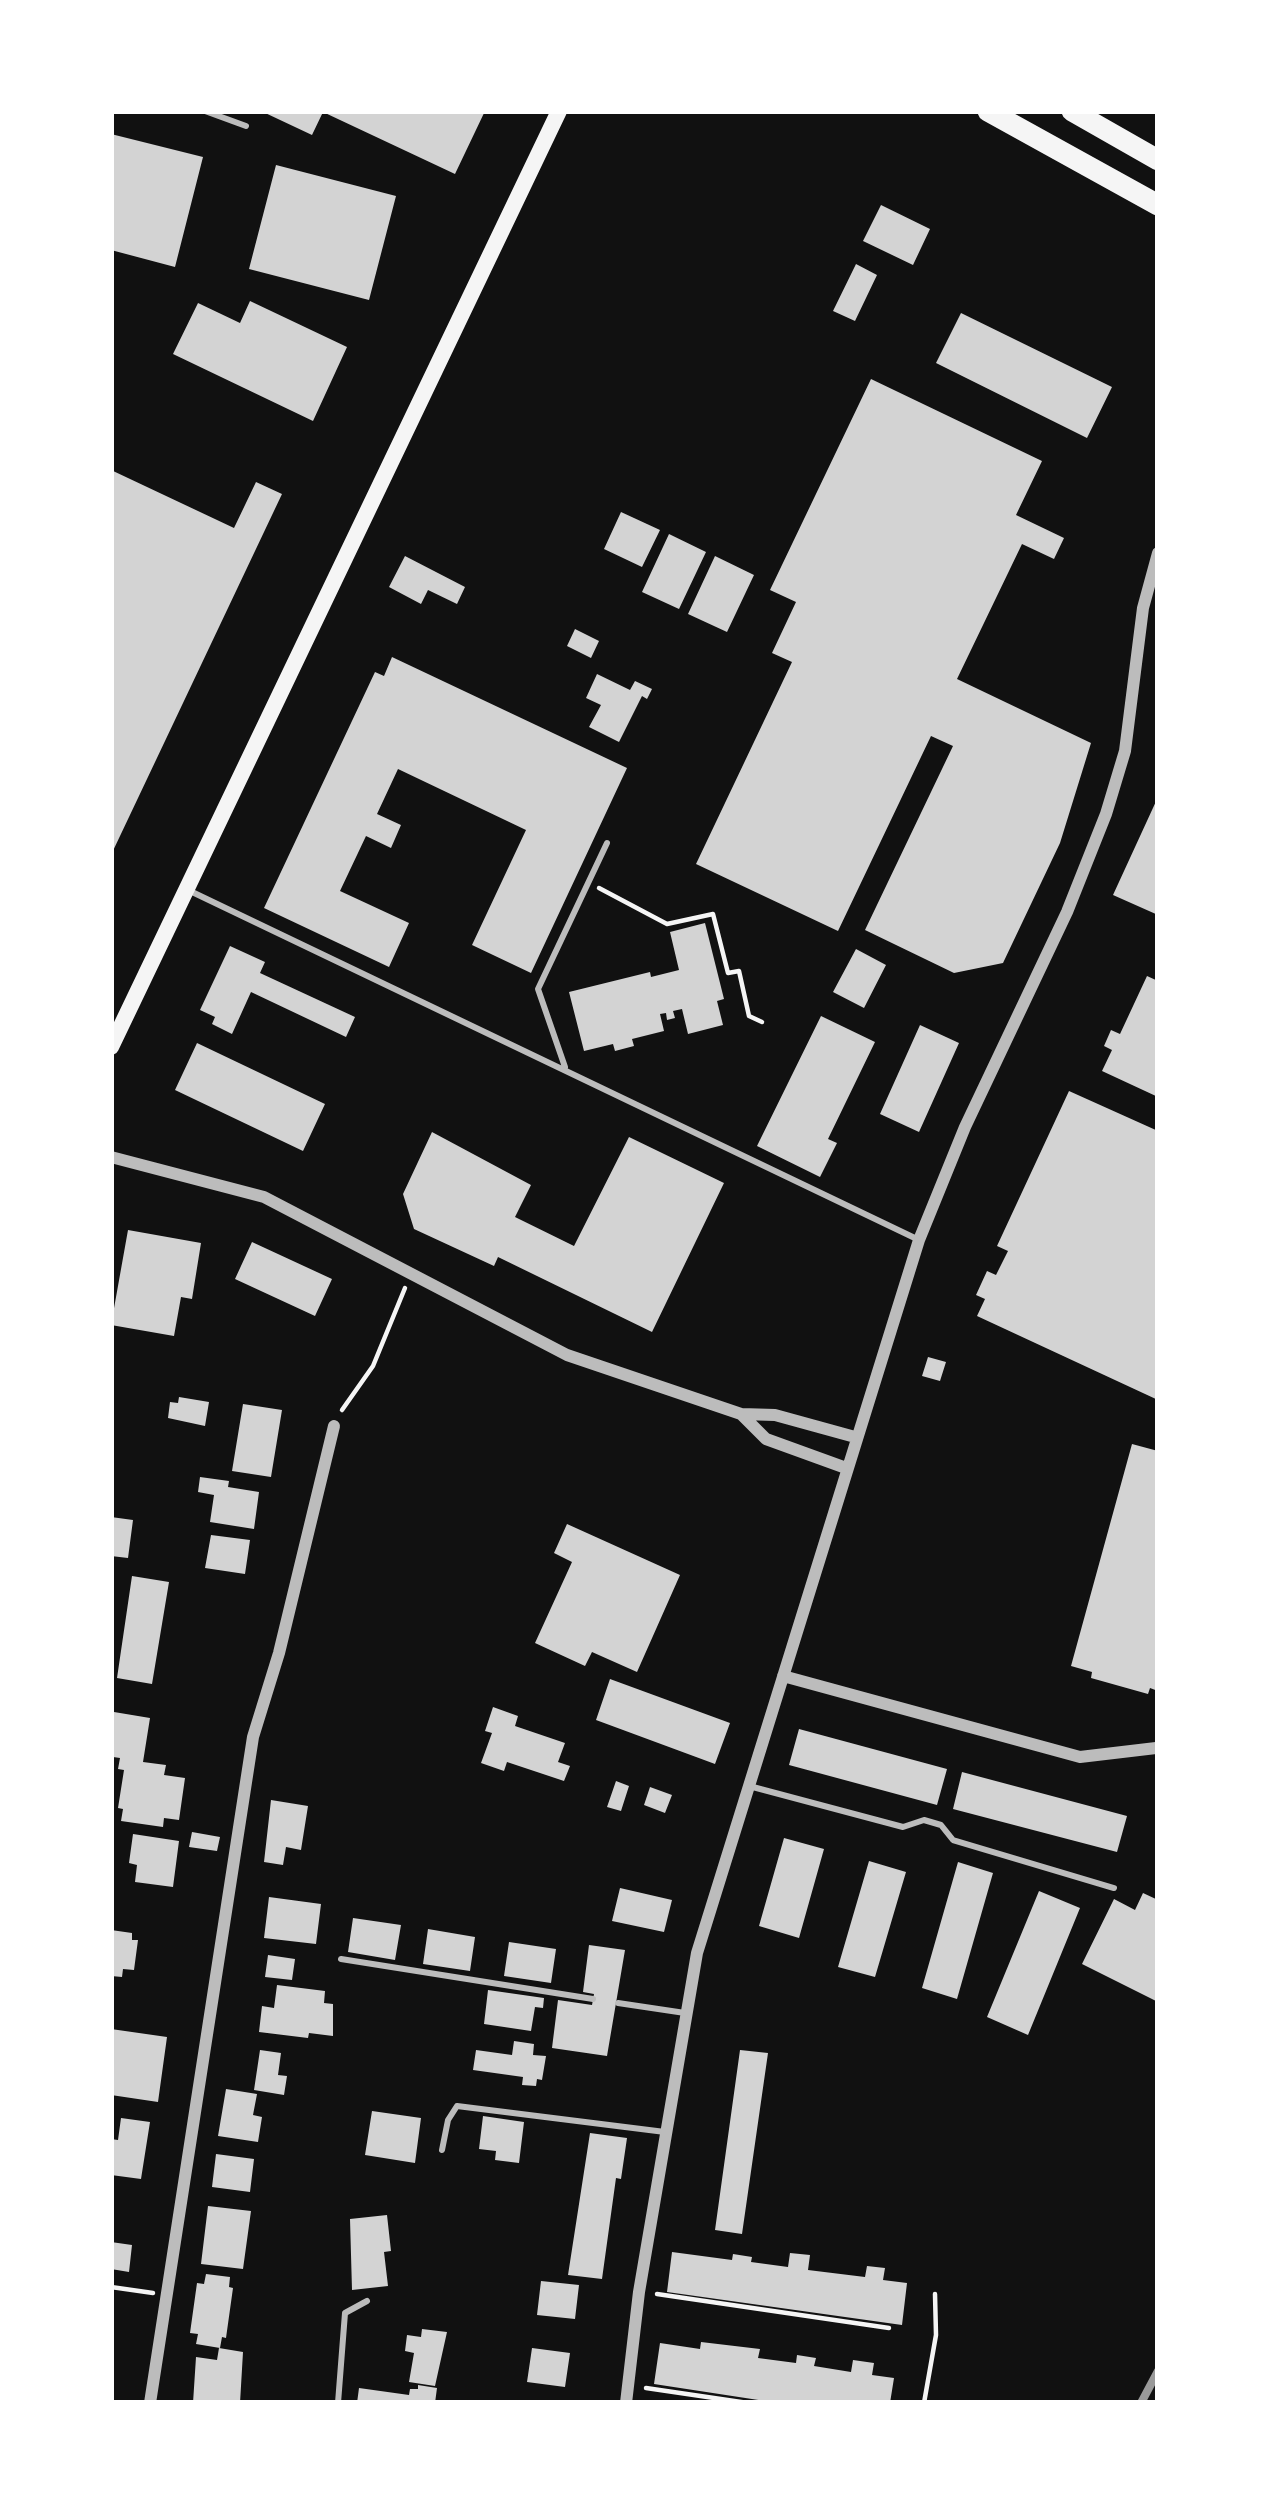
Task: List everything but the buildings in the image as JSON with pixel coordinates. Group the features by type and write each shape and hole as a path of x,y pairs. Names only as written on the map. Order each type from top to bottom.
{"highway":[{"path":"988,111 1158,205"},
{"path":"1072,111 1158,160"}],"main road":[{"path":"111,1047 559,111"}],"street":[{"path":"626,2403 639,2292 697,1953 919,1240 964,1127 1067,912 1106,814 1125,751 1143,608 1158,553"},
{"path":"111,1157 264,1196 567,1354 741,1414 775,1414 855,1437"},
{"path":"741,1414 766,1439 846,1468"},
{"path":"150,2403 254,1737 334,1426"},
{"path":"783,1676 1080,1757 1157,1749"}],"lane":[{"path":"205,111 246,126"},
{"path":"565,1067 538,989 607,843"},
{"path":"187,889 919,1240"},
{"path":"749,1786 903,1827 924,1820 941,1826 952,1840 1114,1888"},
{"path":"341,1959 593,2000"},
{"path":"618,2003 685,2013"},
{"path":"442,2150 448,2120 457,2106 665,2132"},
{"path":"338,2403 345,2313 367,2301"}],"path":[{"path":"589,882 667,924 713,914 728,973 739,971 749,1016 762,1022"},
{"path":"334,1426 374,1366 411,1272"},
{"path":"111,2287 166,2294"},
{"path":"639,2292 889,2328"},
{"path":"924,2403 936,2335 935,2294"},
{"path":"629,2386 748,2403"}],"railway":[{"path":"1141,2403 1158,2371"}]}
